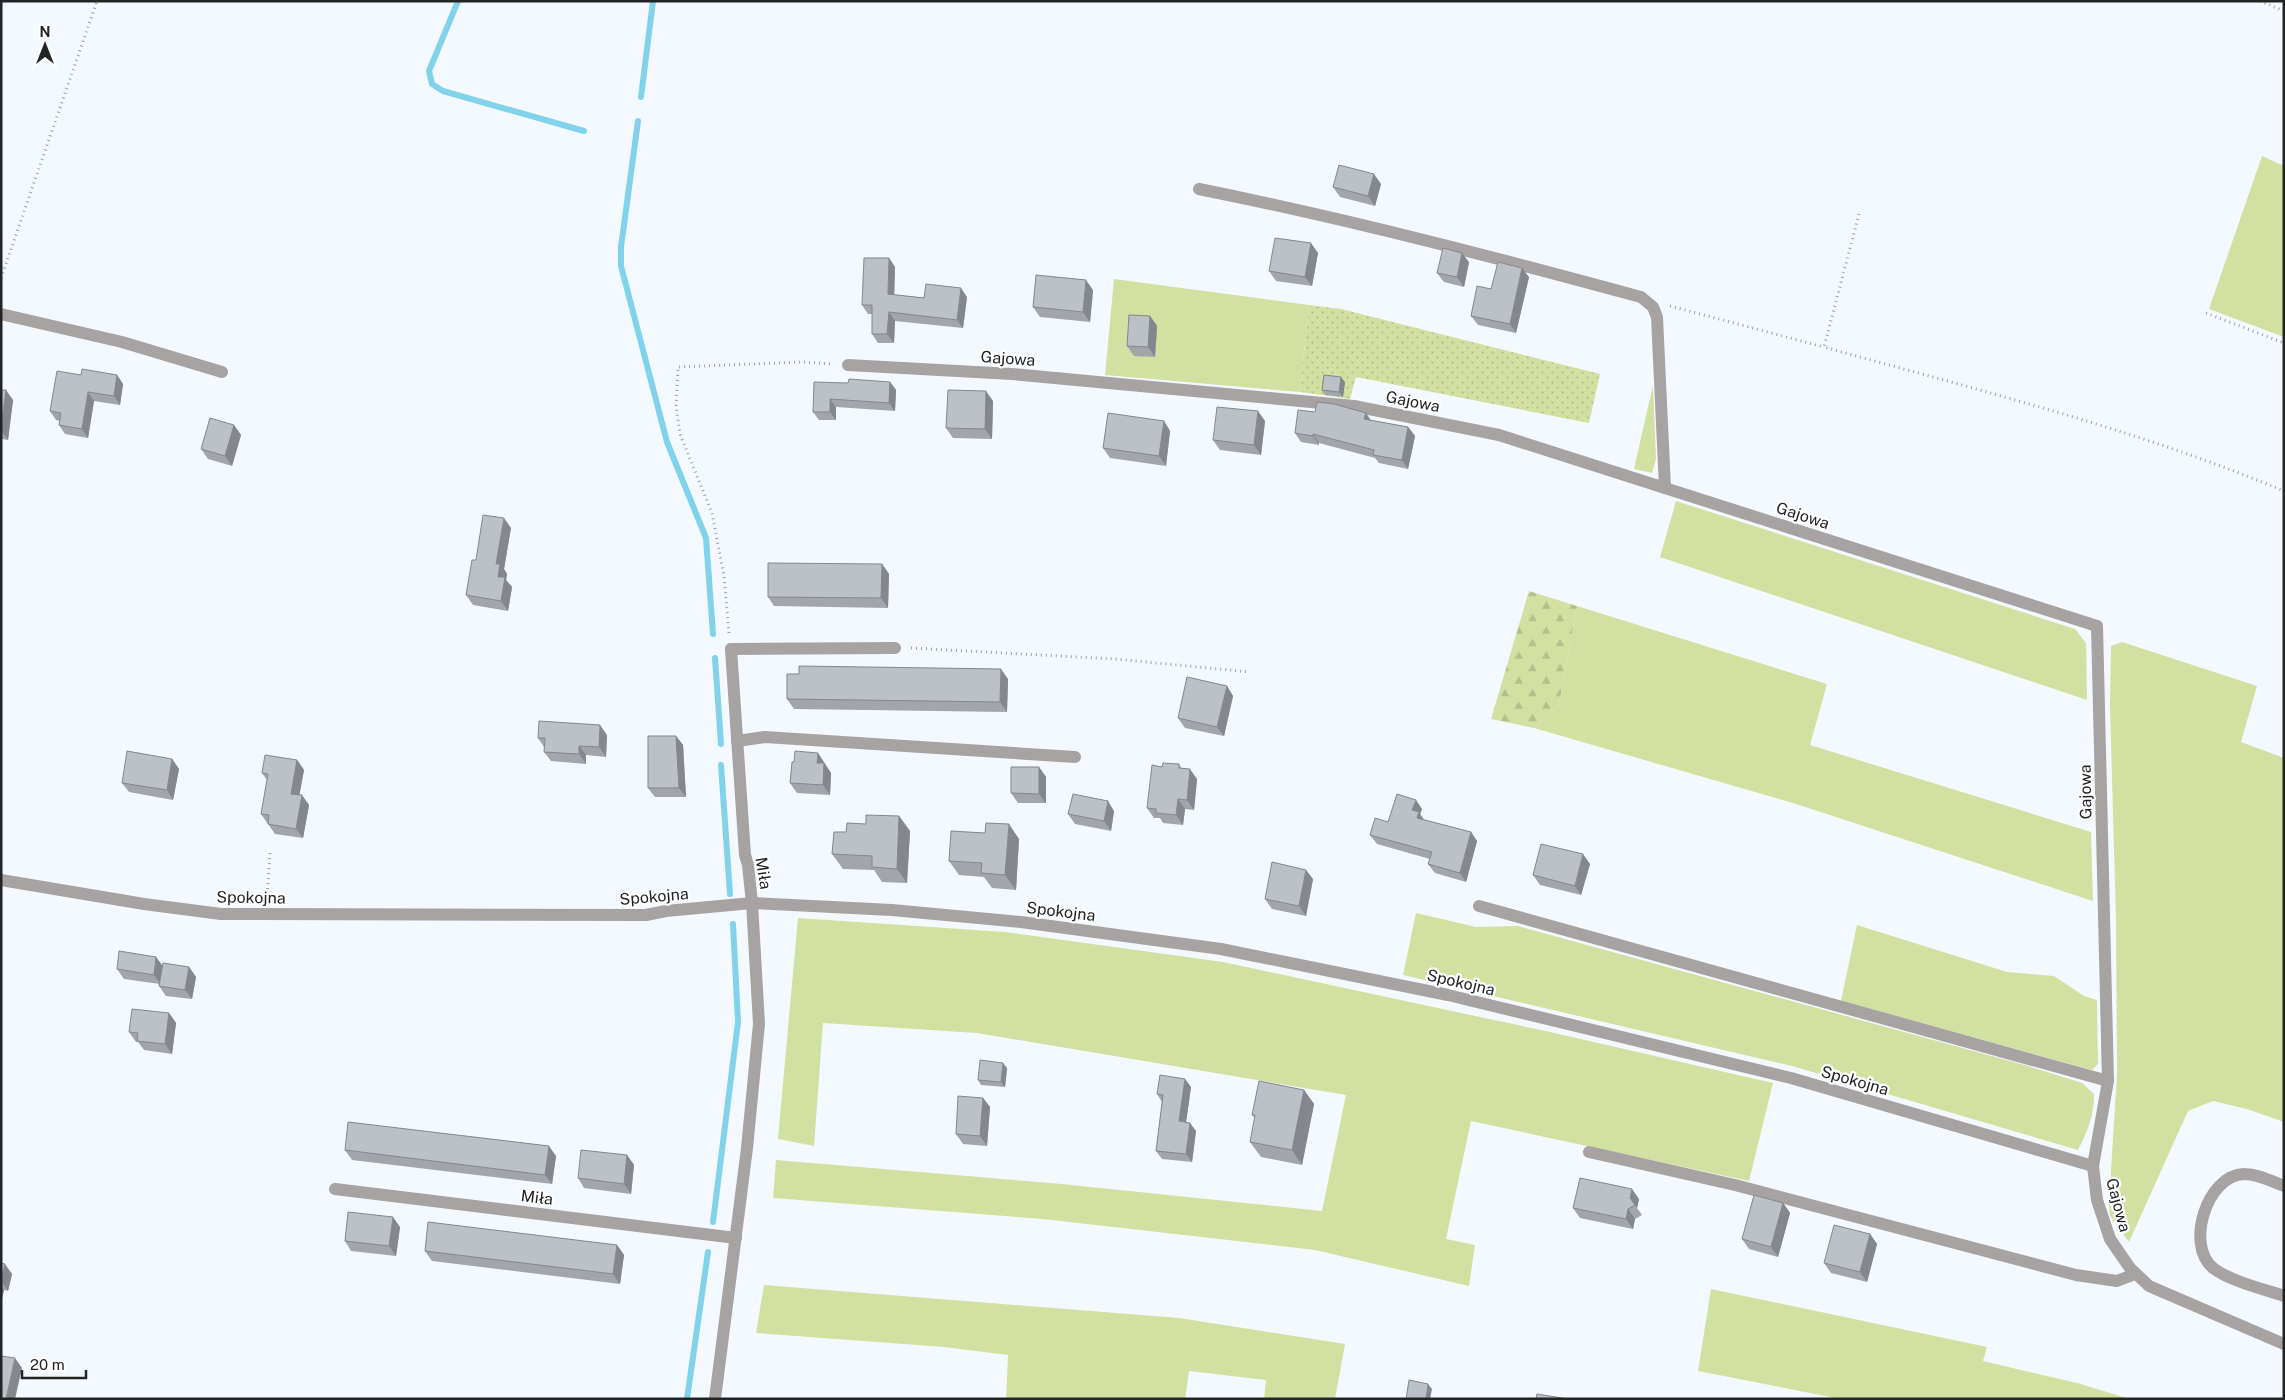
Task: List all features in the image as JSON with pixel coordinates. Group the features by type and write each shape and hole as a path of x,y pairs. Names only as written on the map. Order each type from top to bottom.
{"street":[{"path":"1199,189 1295,209 1502,259 1640,297 1653,307 1657,317 1665,488"},
{"path":"1,314 122,342 222,372"},
{"name":"Gajowa","path":"848,365 1012,374 1354,406 1499,435 2097,626 2108,1081 2093,1166 2097,1200 2110,1239 2135,1274 2149,1286 2284,1344"},
{"path":"731,649 896,648"},
{"name":"Miła","path":"715,1399 736,1238 760,1024 752,903 748,865 744,855 731,649"},
{"path":"736,741 765,737 1075,757"},
{"name":"Spokojna","path":"1,880 144,904 221,914 646,915 752,903 892,910 992,919 1221,949 1448,995 1792,1078 2093,1166"},
{"path":"1479,906 2108,1081"},
{"path":"1589,1152 1735,1185 2076,1275 2117,1281 2135,1274"},
{"path":"2284,1186 2256,1176 2242,1174 2227,1180 2216,1190 2205,1211 2199,1233 2203,1254 2212,1267 2227,1276 2284,1296"},
{"name":"Miła","path":"335,1189 736,1238"}],"path":[{"path":"1,278 97,1"},
{"path":"2260,1 2284,11"},
{"path":"1824,347 1859,214"},
{"path":"1653,307 1670,306 1824,347 2151,441 2223,465 2284,491"},
{"path":"2206,314 2284,343"},
{"path":"731,649 724,576 712,513 680,434 676,406 678,366 803,362 848,365"},
{"path":"896,648 937,648 1115,659 1250,672"},
{"path":"266,914 270,853"}],"green space":[{"path":"2262,156 2284,166 2284,337 2209,309"},
{"path":"1114,279 1309,305 1300,392 1105,375"},
{"path":"1309,305 1341,309 1600,374 1589,423 1356,377 1350,399 1300,392"},
{"path":"1653,385 1656,459 1652,473 1634,469"},
{"path":"1676,501 2075,629 2086,643 2087,700 1660,557"},
{"path":"1529,591 1577,606 1559,704 1534,728 1491,719"},
{"path":"1577,606 1827,684 1810,745 2091,832 2093,901 1793,803 1534,728 1559,704"},
{"path":"2122,642 2257,686 2241,742 2284,758 2284,1122 2247,1109 2213,1101 2188,1111 2129,1242 2110,1216 2109,1203 2117,1074 2116,921 2110,706 2111,646"},
{"path":"1416,913 1476,927 1518,926 2028,1066 2082,1083 2094,1094 2090,1123 2078,1150 1792,1066 1403,975"},
{"path":"798,918 1005,932 1223,962 1550,1032 1773,1083 1749,1181 1471,1121 1446,1239 1475,1245 1469,1286 1315,1250 1043,1219 773,1198 776,1160 1062,1184 1322,1211 1346,1095 977,1033 823,1023 814,1146 778,1139"},
{"path":"1857,925 2007,972 2054,976 2084,996 2097,1000 2098,1064 2092,1070 1841,1001"},
{"path":"764,1285 1179,1318 1345,1344 1335,1399 1264,1399 1266,1380 1189,1371 1185,1399 1006,1399 1008,1355 944,1347 756,1333"},
{"path":"1711,1289 1987,1347 1983,1361 2077,1383 2130,1399 1841,1399 1698,1371"}],"building":[{"path":"1339,165 1374,174 1368,196 1333,187"},
{"path":"1275,238 1311,243 1305,277 1269,271"},
{"path":"1443,248 1462,253 1457,277 1437,273"},
{"path":"864,258 889,258 888,294 924,298 926,284 961,288 957,320 889,312 887,334 872,334 872,305 862,305"},
{"path":"1498,262 1522,268 1510,324 1471,316 1477,286 1491,289"},
{"path":"1036,275 1086,280 1083,312 1033,307"},
{"path":"1129,315 1150,316 1148,347 1127,346"},
{"path":"82,369 117,375 114,396 88,392 82,429 59,425 61,413 50,411 57,371 81,375"},
{"path":"1324,375 1341,377 1339,392 1322,390"},
{"path":"849,379 890,382 889,403 830,399 830,412 813,412 814,382 848,383"},
{"path":"1,390 6,390 1,428"},
{"path":"948,390 986,391 985,429 946,428"},
{"path":"1317,402 1334,404 1366,413 1364,419 1408,427 1402,460 1373,455 1374,450 1313,434 1313,436 1295,433 1298,410 1315,412"},
{"path":"1217,407 1258,411 1254,445 1213,440"},
{"path":"1108,413 1164,421 1159,456 1103,448"},
{"path":"210,418 234,425 225,456 201,449"},
{"path":"483,515 504,518 496,564 500,564 498,577 505,577 501,601 466,595 472,560 476,560"},
{"path":"768,563 882,564 881,598 768,597"},
{"path":"799,666 1001,669 1000,702 787,699 787,674 799,674"},
{"path":"1187,677 1227,686 1217,727 1178,718"},
{"path":"539,721 600,725 599,747 579,746 579,754 544,752 545,738 538,738"},
{"path":"648,736 676,736 679,788 648,788"},
{"path":"127,751 172,759 167,790 122,783"},
{"path":"795,751 818,753 817,763 824,763 823,785 790,783"},
{"path":"265,755 297,760 291,794 302,795 296,829 268,824 269,815 261,814 268,774 262,773"},
{"path":"1163,763 1179,764 1179,768 1190,769 1187,800 1178,799 1176,815 1156,813 1156,809 1147,808 1152,765 1162,767"},
{"path":"1011,767 1039,767 1039,794 1011,793"},
{"path":"1073,794 1108,801 1104,821 1068,814"},
{"path":"1397,794 1416,800 1412,810 1419,812 1417,818 1471,832 1460,873 1428,864 1432,852 1370,835 1375,818 1388,822"},
{"path":"866,815 899,816 897,869 872,867 872,856 832,854 834,832 846,832 847,823 866,824"},
{"path":"986,823 1009,824 1005,875 981,873 982,863 949,861 951,831 985,833"},
{"path":"1541,844 1583,854 1575,886 1533,875"},
{"path":"1272,862 1306,870 1299,906 1265,899"},
{"path":"119,951 156,957 154,975 117,969"},
{"path":"163,963 189,967 185,990 159,986"},
{"path":"132,1009 169,1013 165,1044 137,1041 138,1033 129,1032"},
{"path":"980,1060 1003,1063 1001,1082 978,1080"},
{"path":"1160,1075 1185,1079 1179,1121 1190,1123 1186,1154 1156,1151 1163,1095 1157,1094"},
{"path":"1259,1081 1304,1090 1292,1150 1250,1142 1255,1115 1252,1115"},
{"path":"958,1096 983,1098 980,1136 956,1134"},
{"path":"348,1122 549,1146 545,1175 345,1150"},
{"path":"581,1150 627,1155 624,1184 578,1178"},
{"path":"1580,1178 1632,1189 1630,1198 1635,1205 1628,1209 1626,1219 1573,1208"},
{"path":"1754,1195 1783,1203 1771,1247 1742,1239"},
{"path":"348,1212 393,1217 389,1246 345,1241"},
{"path":"428,1222 617,1245 613,1274 425,1251"},
{"path":"1834,1225 1870,1234 1860,1272 1824,1263"},
{"path":"1,1263 5,1264 1,1280"},
{"path":"1,1356 15,1358 6,1399 1,1398"},
{"path":"1409,1380 1428,1384 1426,1399 1406,1399"},
{"path":"1537,1394 1568,1399 1536,1399"}],"waterway":[{"path":"458,1 429,71 432,84 443,91 584,131"},
{"path":"641,97 653,1"},
{"path":"638,121 621,247 621,266 667,442 706,538 713,634"},
{"path":"715,658 721,744"},
{"path":"721,765 730,894"},
{"path":"713,1222 738,1022 733,924"},
{"path":"687,1399 708,1252"}]}
